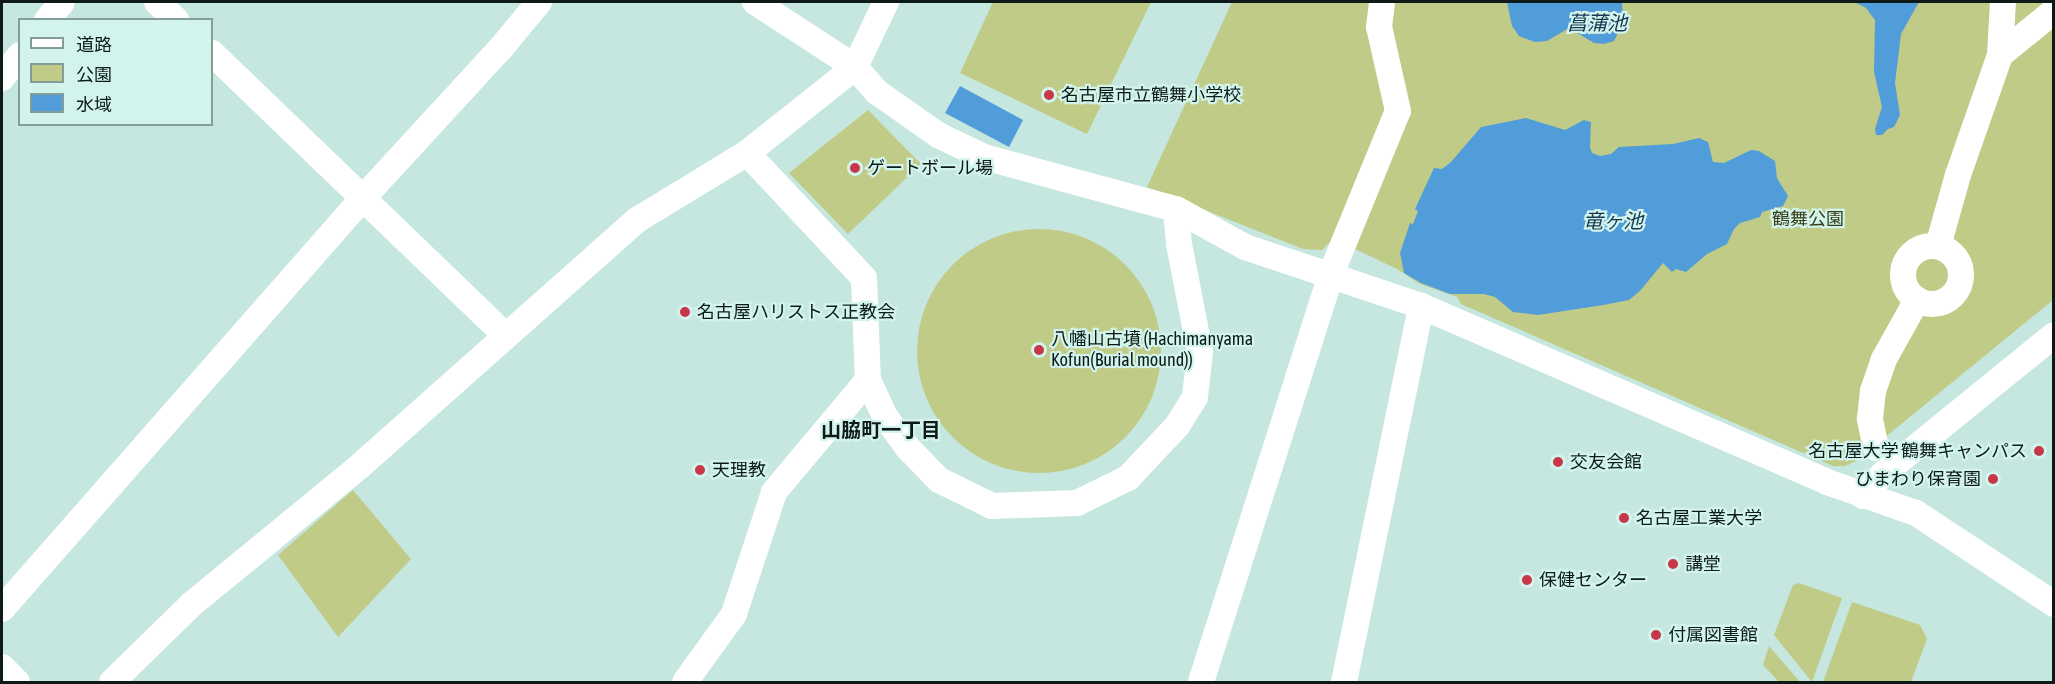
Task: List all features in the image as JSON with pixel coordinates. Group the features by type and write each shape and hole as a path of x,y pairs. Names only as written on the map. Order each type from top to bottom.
{"street":[{"path":"49,18 62,2"},
{"path":"157,2 174,18"},
{"path":"2,609 363,198 501,48 539,2"},
{"path":"755,2 855,67 877,92 920,123 938,135 984,158 1176,208 1245,247 1421,306 1863,496 1916,513 2054,604"},
{"path":"112,682 192,604 361,465 637,220 747,153 855,67 886,2"},
{"path":"1201,682 1331,274 1398,111 1379,27 1382,2"},
{"path":"1938,246 1958,175 2000,55 2003,2"},
{"path":"2000,55 2054,11"},
{"path":"213,54 505,335"},
{"path":"2,78 18,58"},
{"path":"747,153 864,278 868,380 884,415 907,447 939,480 993,506 1077,503 1128,478 1177,426 1195,397 1200,352 1179,243 1176,208"},
{"path":"1929,246 1938,246 1954,255 1961,272 1961,281 1952,297 1944,302 1925,303 1917,300 1905,285 1904,266 1914,252 1929,246"},
{"path":"1876,448 1869,419 1873,391 1884,359 1917,300"},
{"path":"1344,682 1421,306"},
{"path":"1863,496 1883,474 2054,334"},
{"path":"685,682 734,614 774,492 868,380"},
{"path":"2,667 17,682"}],"green space":[{"path":"993,2 1151,2 1087,134 960,73"},
{"name":"鶴舞公園","path":"1232,2 2053,2 2053,300 1856,461 1845,466 1833,466 1461,304 1457,297 1420,284 1397,269 1353,248 1329,243 1322,250 1303,249 1147,187"},
{"name":"ゲートボール場","path":"868,110 921,164 848,234 789,173"},
{"name":"八幡山古墳 (Hachimanyama Kofun(Burial mound))","path":"1039,229 1063,231 1086,238 1107,250 1125,265 1140,283 1152,304 1159,327 1161,351 1159,375 1152,398 1140,419 1125,437 1107,452 1086,464 1063,471 1039,473 1015,471 992,464 971,452 953,437 938,419 926,398 919,375 917,351 919,327 926,304 938,283 953,265 971,250 992,238 1015,231"},
{"path":"353,490 411,559 338,637 278,555"},
{"path":"1799,583 1842,598 1812,682 1774,635 1793,585"},
{"path":"1852,602 1920,625 1927,639 1911,682 1823,682"},
{"path":"1769,646 1800,682 1779,682 1763,665"}],"water":[{"name":"菖蒲池","path":"1507,2 1622,2 1623,23 1614,41 1604,44 1594,43 1569,28 1547,41 1535,42 1519,36 1512,26"},
{"path":"1854,2 1919,2 1901,34 1895,83 1900,115 1894,127 1882,135 1876,135 1875,129 1882,107 1874,72 1875,20 1866,8"},
{"path":"960,86 1023,120 1009,147 945,113"},
{"name":"竜ヶ池","path":"1526,118 1565,130 1584,120 1591,122 1590,147 1592,153 1600,156 1611,154 1619,147 1673,144 1699,138 1708,142 1713,162 1724,163 1751,150 1759,151 1775,161 1777,178 1788,196 1783,206 1762,212 1760,217 1740,223 1734,229 1727,244 1707,254 1686,272 1676,269 1672,272 1663,263 1640,291 1629,300 1538,315 1513,312 1495,297 1484,294 1450,294 1421,283 1404,273 1400,253 1410,223 1413,224 1418,211 1415,209 1434,168 1442,169 1451,162 1481,127"}],"place":[{"name":"名古屋市立鶴舞小学校","path":"1049,95"},
{"name":"ゲートボール場","path":"855,168"},
{"name":"名古屋ハリストス正教会","path":"685,312"},
{"name":"八幡山古墳 (Hachimanyama Kofun(Burial mound))","path":"1039,350"},
{"name":"名古屋大学 鶴舞キャンパス","path":"2039,451"},
{"name":"交友会館","path":"1558,462"},
{"name":"天理教","path":"700,470"},
{"name":"ひまわり保育園","path":"1993,479"},
{"name":"名古屋工業大学","path":"1624,518"},
{"name":"講堂","path":"1673,564"},
{"name":"保健センター","path":"1527,580"},
{"name":"付属図書館","path":"1656,635"}],"district":[{"name":"山脇町一丁目","path":"881,429"}]}
